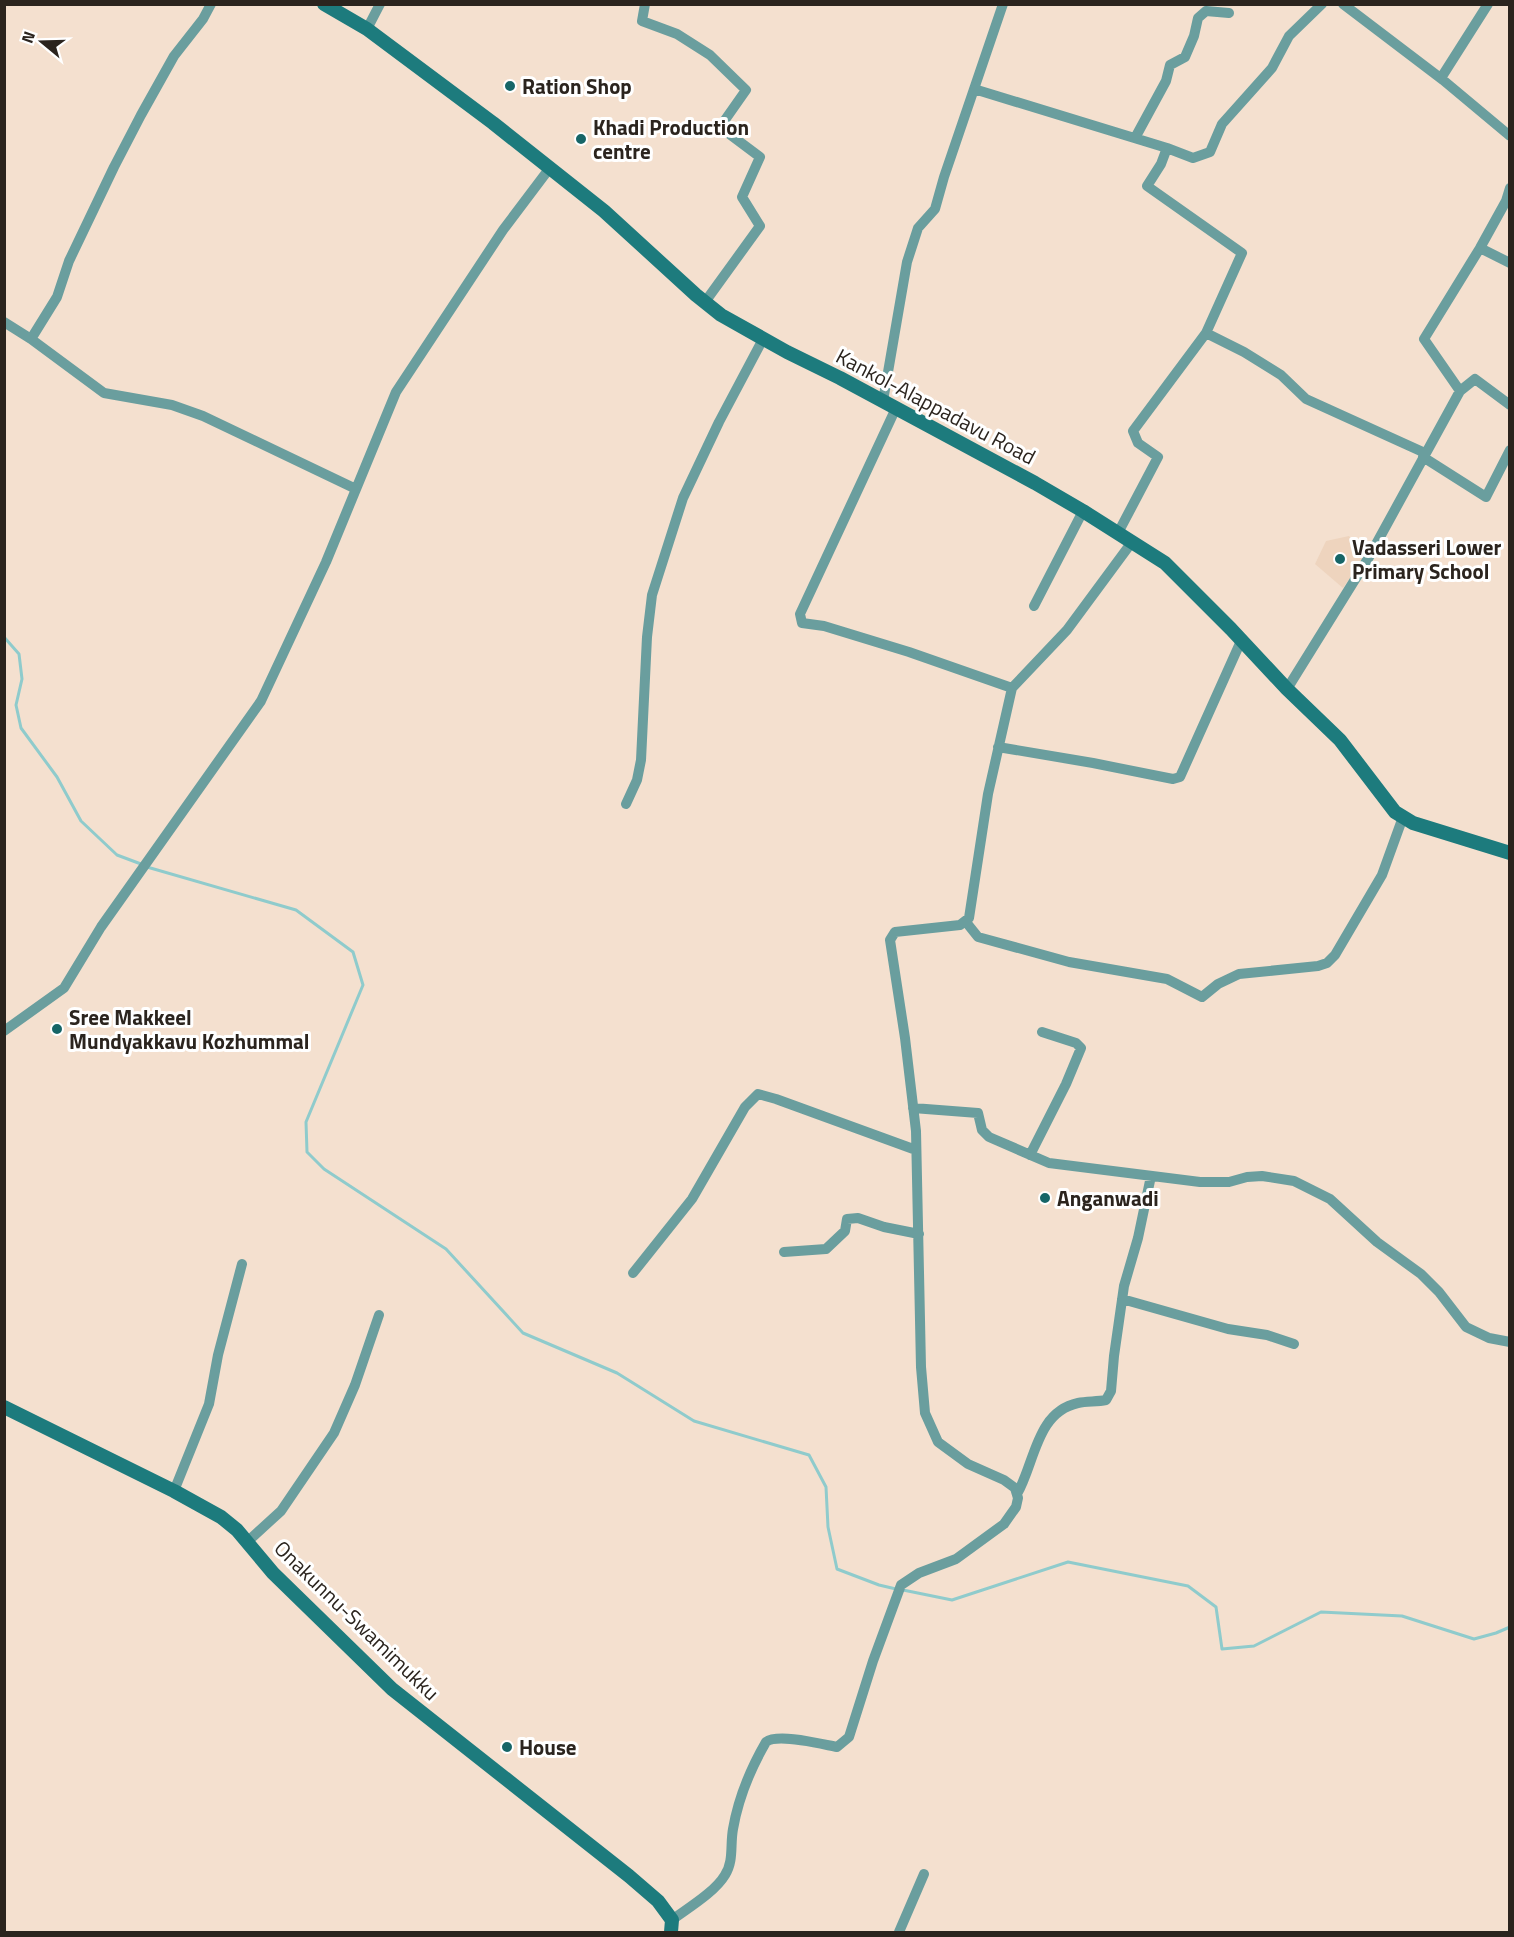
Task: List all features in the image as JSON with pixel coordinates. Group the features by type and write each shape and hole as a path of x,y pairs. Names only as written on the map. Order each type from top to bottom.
{"main road":[{"name":"Kankol-Alappadavu Road","path":"324,4 367,29 493,123 604,211 721,315 1083,511 1165,563 1287,689 1340,740 1390,805 1403,817 1413,823 1509,853"},
{"name":"Onakunnu-Swamimukku","path":"4,1407 221,1516 281,1582 392,1689 629,1876 658,1901 671,1926"}],"street":[{"path":"31,339 57,297 69,261 141,115 174,56 203,20 211,4"},
{"path":"367,29 380,4"},
{"path":"645,4 642,21 677,34 710,54 746,90 720,127 760,157 742,197 760,226 705,302"},
{"path":"883,401 907,262 913,241 918,228 935,209 1004,4"},
{"path":"975,88 1193,158 1210,152 1222,124 1272,68 1289,36 1322,4"},
{"path":"1343,4 1440,78 1509,136"},
{"path":"1440,78 1488,4"},
{"path":"1135,138 1166,81 1170,65 1185,57 1194,36 1198,18 1206,11 1228,13"},
{"path":"1118,533 1158,457 1138,443 1132,431 1206,333 1242,253 1147,186 1161,164 1167,148"},
{"path":"4,1031 64,988 101,927 261,702 326,562 396,392 503,230 549,169"},
{"path":"1460,391 1424,339 1480,248 1506,201 1509,188"},
{"path":"1480,248 1509,263"},
{"path":"4,322 104,393 172,405 203,416 356,489"},
{"path":"1206,333 1244,352 1281,375 1306,399 1424,455 1486,497 1509,450"},
{"path":"626,804 637,780 641,760 646,657 652,595 683,498 719,422 763,339"},
{"path":"1287,689 1370,557 1460,391 1475,379 1509,405"},
{"path":"896,408 800,614 802,623 824,626 909,652 1012,688"},
{"path":"1034,606 1083,511"},
{"path":"671,1926 724,1877 730,1866 732,1831 738,1807 766,1742 770,1739 781,1738 837,1747 849,1737 873,1661 900,1590 919,1573 956,1559 1004,1524 1016,1507 1016,1488 968,1464 938,1442 925,1413 921,1367 919,1234 913,1108 890,940 895,932 960,925 970,916 988,794 1012,688 1067,630 1132,542"},
{"path":"998,747 1173,779 1180,777 1241,641"},
{"path":"966,922 978,937 1069,962 1167,979 1202,997 1218,984 1239,974 1318,966 1327,963 1335,955 1382,875 1403,817"},
{"path":"1030,1155 1066,1084 1081,1048 1076,1043 1041,1032"},
{"path":"633,1273 692,1199 745,1107 758,1094 776,1098 916,1150"},
{"path":"913,1108 978,1113 982,1130 989,1137 1049,1162 1200,1182 1229,1182 1263,1176 1294,1181 1330,1199 1377,1242 1421,1274 1439,1292 1466,1327 1489,1338 1509,1342"},
{"path":"1017,1494 1050,1419 1078,1403 1106,1400 1111,1391 1122,1299 1151,1176"},
{"path":"784,1252 826,1250 845,1231 847,1219 858,1218 884,1227 919,1234"},
{"path":"174,1491 209,1404 218,1355 242,1264"},
{"path":"1122,1299 1228,1329 1267,1335 1294,1344"},
{"path":"247,1542 281,1511 334,1433 355,1385 379,1315"},
{"path":"899,1932 924,1875"}],"shaded area":[{"name":"Vadasseri Lower Primary School","path":"1349,536 1366,554 1343,588 1315,564 1326,541"}],"waterway":[{"path":"4,637 19,654 22,679 16,705 21,728 57,777 81,821 117,855 141,864"},
{"path":"147,867 296,910 353,952 363,985 306,1122 307,1152 324,1169 446,1249 523,1333 617,1373 694,1421 809,1455 826,1487 828,1527 837,1569 896,1589"},
{"path":"903,1590 952,1600 1068,1562 1188,1586 1216,1607 1222,1649 1254,1646 1321,1612 1402,1616 1474,1639 1510,1627"}],"place":[{"name":"Ration Shop","path":"510,86"},
{"name":"Khadi Production centre","path":"581,139"},
{"name":"Vadasseri Lower Primary School","path":"1340,559"},
{"name":"Sree Makkeel Mundyakkavu Kozhummal","path":"57,1029"},
{"name":"Anganwadi","path":"1045,1198"},
{"name":"House","path":"507,1747"}]}
